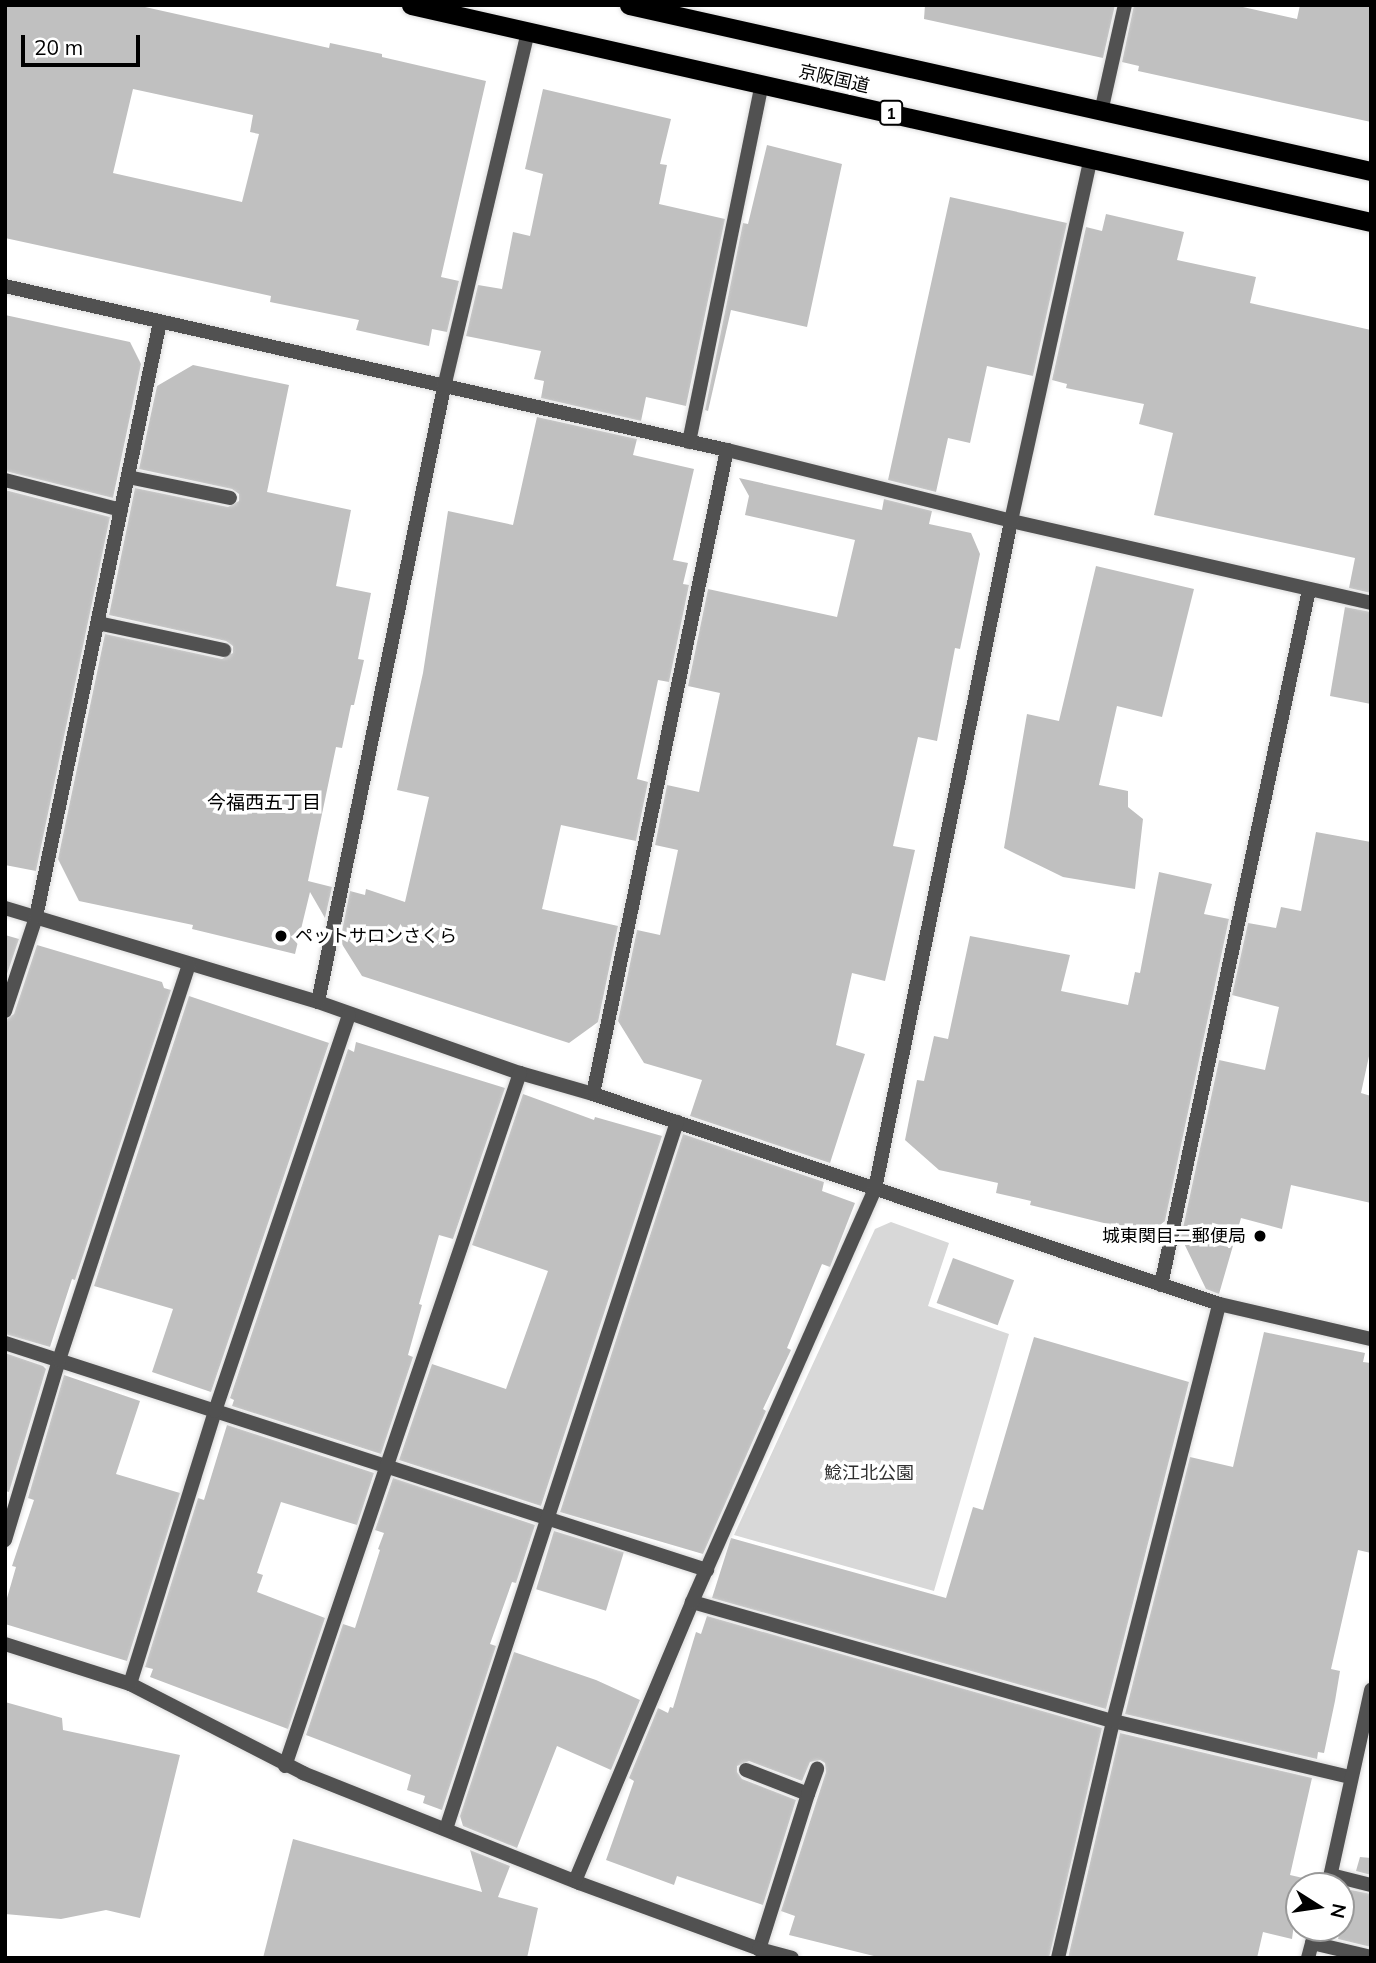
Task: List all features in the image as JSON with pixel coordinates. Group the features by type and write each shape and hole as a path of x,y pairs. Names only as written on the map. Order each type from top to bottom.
{"highway":[{"name":"京阪国道","path":"411,5 1371,222"},
{"name":"京阪国道","path":"629,5 1371,171"}],"street":[{"path":"1101,112 1125,5"},
{"path":"318,1002 444,387 528,31"},
{"path":"689,442 762,84"},
{"path":"575,1881 692,1602 875,1189 1011,521 1091,158"},
{"path":"5,286 727,450 1011,521 1371,603"},
{"path":"5,1011 36,917 160,321"},
{"path":"593,1094 727,450"},
{"path":"128,477 230,499"},
{"path":"5,480 121,510"},
{"path":"1161,1285 1309,590"},
{"path":"97,623 225,650"},
{"path":"5,908 318,1002 520,1073 593,1094 1219,1304 1371,1339"},
{"path":"5,1540 60,1360 189,965"},
{"path":"130,1684 215,1410 349,1015"},
{"path":"285,1766 520,1073"},
{"path":"446,1829 677,1122"},
{"path":"1058,1958 1113,1721 1219,1304"},
{"path":"5,1343 707,1570"},
{"path":"692,1602 1113,1721 1350,1777"},
{"path":"5,1644 130,1684 285,1766 575,1881 759,1949 792,1958"},
{"path":"1331,1872 1370,1697"},
{"path":"759,1949 817,1769"},
{"path":"746,1770 808,1794"},
{"path":"1310,1950 1371,1957"}],"green space":[{"name":"鯰江北公園","path":"891,1222 949,1243 928,1306 1009,1334 934,1591 734,1535 875,1229"}],"building":[{"path":"5,5 136,5 329,48 330,43 382,54 382,57 486,81 441,277 459,281 447,332 432,329 429,346 356,330 359,320 270,302 271,296 5,238","holes":["133,89 253,115 250,132 259,134 242,202 113,173"]},
{"path":"925,5 1115,5 1103,58 924,19"},
{"path":"1134,5 1234,5 1297,19 1300,5 1371,5 1371,122 1138,71 1139,66 1122,62"},
{"path":"543,89 671,119 660,164 667,165 659,204 725,219 686,406 646,397 641,421 541,398 544,381 534,379 541,351 466,336 478,285 502,289 513,232 530,236 543,174 525,169"},
{"path":"767,145 842,164 807,327 731,310 708,411 705,410 743,223 748,224"},
{"path":"950,197 1067,223 1033,376 987,366 970,443 948,438 936,492 888,480"},
{"path":"1106,214 1184,232 1177,260 1256,277 1250,303 1371,330 1371,593 1349,588 1355,558 1154,515 1173,433 1139,424 1144,404 1066,388 1067,384 1052,380 1086,227 1102,231"},
{"path":"5,315 130,342 141,364 113,498 5,471"},
{"path":"193,365 289,385 267,492 351,510 336,586 371,593 358,659 364,660 342,748 336,747 308,881 332,887 325,918 310,892 295,954 192,929 193,925 79,901 58,859 105,634 222,659 233,653 233,646 226,641 109,615 135,488 228,507 239,501 239,494 232,489 139,469 157,386"},
{"path":"537,417 637,439 633,455 694,469 673,560 688,563 683,584 689,585 669,682 658,680 637,779 648,782 636,841 561,825 542,909 618,926 598,1022 569,1043 362,976 340,941 350,891 365,895 366,889 405,902 429,797 397,790 423,673 448,511 513,525"},
{"path":"739,478 882,510 884,499 932,511 929,524 971,533 980,554 960,649 955,648 937,741 918,737 893,846 915,850 885,981 852,973 836,1045 865,1054 830,1163 690,1116 702,1080 644,1063 618,1021 637,930 660,935 678,850 655,845 667,785 699,792 720,693 688,686 708,589 837,617 855,540 745,515 749,496"},
{"path":"5,490 110,517 36,871 5,865"},
{"path":"1096,566 1194,589 1162,717 1117,706 1099,785 1128,791 1128,807 1143,819 1135,889 1063,877 1004,848 1027,714 1059,721"},
{"path":"1345,607 1371,612 1371,704 1330,696"},
{"path":"1316,832 1371,842 1371,1047 1361,1093 1371,1096 1371,1203 1291,1185 1282,1229 1241,1218 1219,1294 1206,1289 1181,1237 1219,1060 1265,1070 1279,1007 1232,995 1248,923 1276,928 1281,907 1301,911"},
{"path":"1159,872 1212,884 1204,914 1229,919 1165,1221 1149,1234 1030,1205 1031,1201 996,1193 998,1183 939,1170 905,1140 917,1080 924,1081 934,1036 948,1039 970,936 1070,955 1061,991 1128,1005 1135,972 1140,973"},
{"path":"5,935 19,939 5,980"},
{"path":"37,945 162,982 164,988 171,990 75,1280 72,1279 50,1347 5,1334 5,1020 14,1014"},
{"path":"189,996 329,1043 211,1392 152,1372 173,1309 94,1286"},
{"path":"356,1042 505,1088 453,1239 439,1235 419,1304 422,1305 408,1355 413,1357 381,1454 232,1406 234,1400 230,1398 348,1049 354,1052"},
{"path":"523,1094 594,1120 595,1117 662,1136 541,1506 399,1460 432,1364 506,1389 548,1271 472,1245"},
{"path":"683,1134 824,1182 822,1191 855,1203 830,1267 822,1264 787,1348 791,1350 763,1409 766,1411 703,1554 560,1512"},
{"path":"953,1258 1014,1280 998,1325 937,1303"},
{"path":"1264,1332 1365,1353 1363,1362 1371,1363 1371,1553 1358,1550 1331,1669 1340,1671 1335,1701 1324,1753 1318,1752 1317,1759 1125,1714 1190,1457 1233,1467"},
{"path":"1034,1337 1189,1382 1106,1709 712,1598 731,1538 946,1598 973,1507 983,1510"},
{"path":"5,1353 46,1369 9,1492 5,1491"},
{"path":"64,1375 140,1401 116,1474 180,1493 127,1661 5,1624 5,1605 16,1567 12,1566 34,1500 28,1498"},
{"path":"227,1425 374,1473 357,1525 281,1502 257,1573 263,1575 257,1592 325,1618 288,1729 150,1677 153,1669 145,1667 198,1498 204,1500"},
{"path":"393,1478 535,1525 516,1583 512,1582 490,1644 496,1646 442,1810 423,1803 425,1796 407,1790 411,1775 306,1735 343,1624 355,1628 380,1550 378,1549 384,1533 375,1530"},
{"path":"554,1531 624,1552 606,1611 536,1589"},
{"path":"707,1616 1102,1728 1049,1958 882,1958 789,1935 795,1916 781,1911 826,1772 825,1763 820,1760 810,1762 802,1781 749,1761 737,1766 737,1772 742,1779 796,1800 763,1905 677,1876 674,1885 606,1860 634,1781 629,1778 658,1708 668,1713 670,1707 673,1708 696,1632 701,1634"},
{"path":"514,1652 596,1680 640,1700 611,1770 557,1746 517,1848 463,1826 460,1816"},
{"path":"5,1702 62,1718 63,1730 180,1755 140,1918 106,1910 61,1919 5,1914"},
{"path":"1120,1733 1312,1778 1291,1872 1285,1872 1285,1937 1263,1932 1257,1958 1068,1958"},
{"path":"293,1839 482,1892 470,1850 510,1866 498,1897 538,1908 527,1958 263,1958"},
{"path":"1360,1857 1371,1858 1371,1875 1356,1871"},
{"path":"1355,1891 1371,1894 1371,1947 1350,1942 1355,1942"}],"place":[{"name":"ペットサロンさくら","path":"281,936"},
{"name":"城東関目二郵便局","path":"1260,1236"}],"district":[{"name":"今福西五丁目","path":"264,803"}]}
